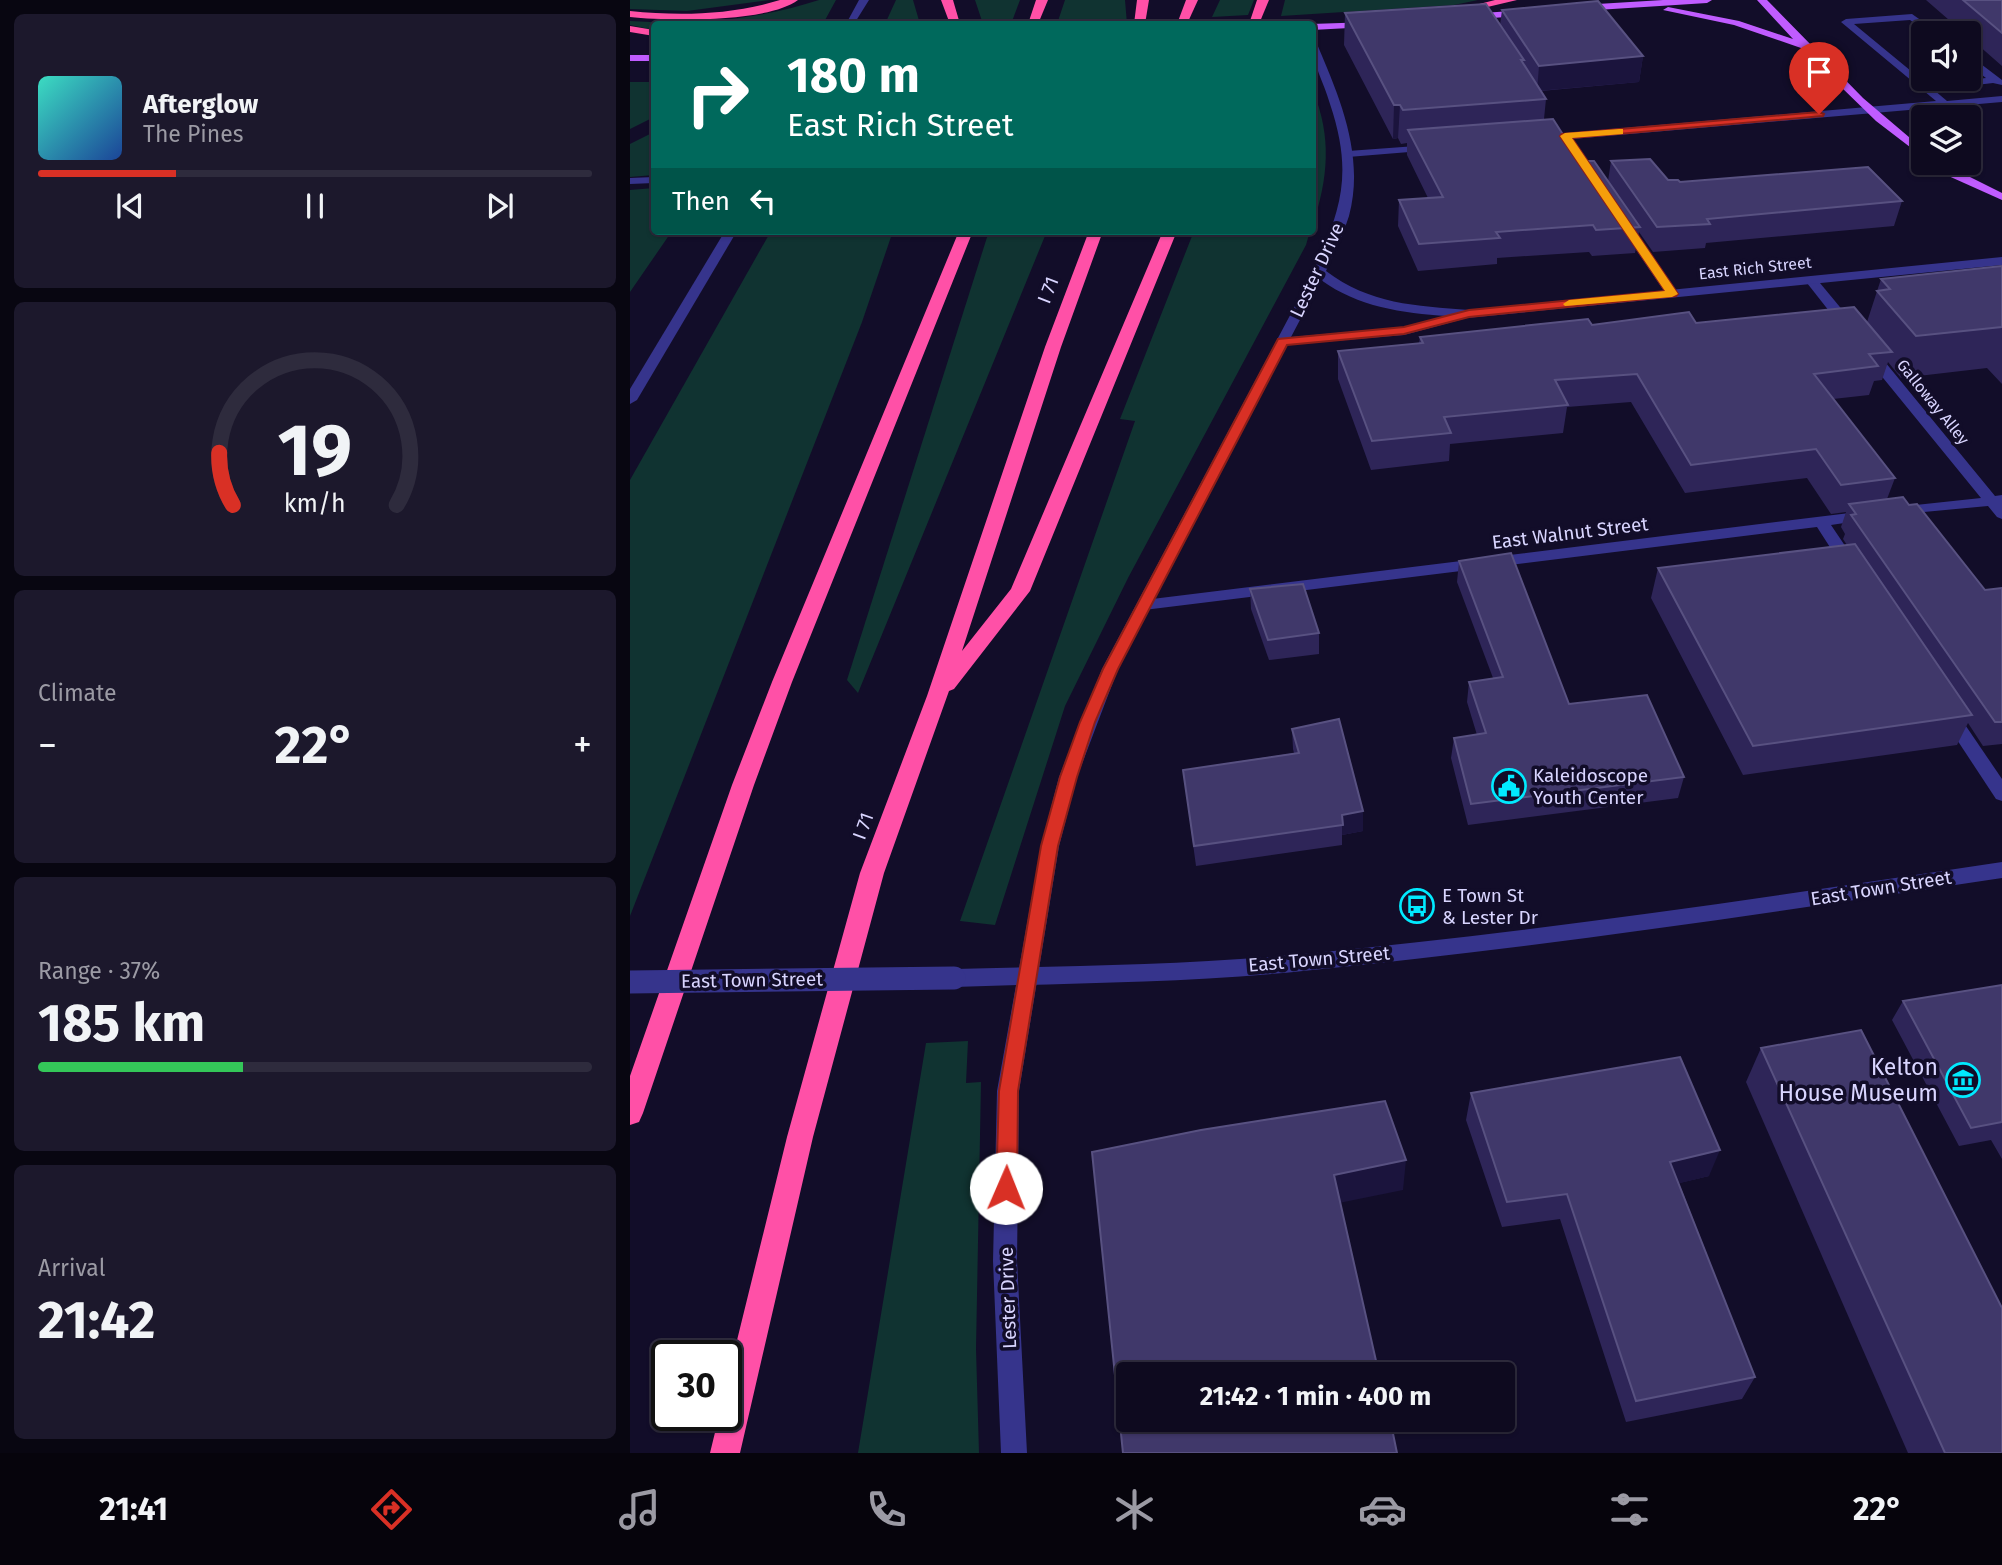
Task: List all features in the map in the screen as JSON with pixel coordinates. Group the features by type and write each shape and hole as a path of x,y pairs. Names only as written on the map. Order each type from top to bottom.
{"highway":[{"path":"630,14 709,15 749,11 792,0"},
{"path":"947,0 954,21"},
{"path":"1034,21 1042,0"},
{"path":"1140,21 1143,0"},
{"path":"1183,21 1192,0"},
{"path":"1255,21 1263,0"},
{"path":"1450,16 1511,0"},
{"path":"630,29 651,32"},
{"path":"630,1113 743,785 782,682 964,235"},
{"name":"I 71","path":"726,1453 800,1137 872,873 937,696 1053,346 1095,235"},
{"path":"937,696 1020,591 1168,235"}],"main road":[{"path":"1570,9 1707,0"},
{"path":"1762,0 1803,46 1869,110 1911,144"},
{"path":"1632,5 1692,13 1736,23 1803,46"},
{"path":"1450,16 1531,12"},
{"path":"1316,27 1374,23"},
{"path":"630,58 651,58"},
{"path":"1954,175 2002,197"}],"street":[{"path":"852,21 864,0"},
{"path":"1479,16 1485,27"},
{"path":"1911,77 1846,22 1912,17 1918,21"},
{"name":"Lester Drive","path":"1014,1453 1005,1261 1008,1091 1050,846 1068,777 1087,722 1144,605 1319,272 1345,209 1350,180 1348,154 1333,95 1316,54"},
{"path":"1981,69 1999,83"},
{"path":"1981,84 1999,83"},
{"path":"1928,91 1945,104"},
{"path":"1531,139 2002,99"},
{"path":"1551,125 1601,188"},
{"path":"1348,154 1448,146"},
{"path":"630,181 651,180"},
{"path":"1616,211 1672,294"},
{"path":"630,400 729,235"},
{"name":"East Rich Street","path":"1282,342 1404,331 1469,314 2002,261"},
{"name":"East Rich Street","path":"1319,272 1334,285 1359,299 1392,307 1469,314"},
{"name":"Galloway Alley","path":"1811,280 1997,500 2002,514"},
{"name":"East Walnut Street","path":"1144,605 1997,500"},
{"path":"1821,522 1859,579"},
{"path":"1942,704 2002,794"},
{"name":"East Town Street","path":"630,982 1026,977 1302,963 1731,911 2002,870"}],"green space":[{"path":"630,0 770,0 687,11 630,9"},
{"path":"819,0 836,0 825,21 702,21 726,20"},
{"path":"896,0 913,0 919,21 886,21"},
{"path":"975,0 1020,0 1012,21 982,21"},
{"path":"1065,0 1125,0 1127,21 1058,21"},
{"path":"1220,0 1254,0 1248,15 1212,17"},
{"path":"1285,0 1478,0 1454,5 1281,16"},
{"path":"630,21 651,21 651,29 630,25"},
{"path":"630,82 651,82 651,118 630,129"},
{"path":"1316,100 1325,141 1322,190 1316,213"},
{"path":"651,134 651,175 630,177 630,144"},
{"path":"651,188 651,235 669,235 630,292 630,190"},
{"path":"769,235 892,235 862,322 630,916 630,480"},
{"path":"988,235 1045,235 858,693 847,680"},
{"path":"1192,235 1309,235 1306,245 1128,578 1065,706 995,925 960,921 1135,421 1120,419"},
{"path":"968,1041 966,1083 981,1082 976,1349 979,1453 858,1453 926,1043"}],"building":[{"path":"1963,0 2002,0 2002,33"},
{"path":"1598,1 1643,56 1539,66 1502,10"},
{"path":"1486,4 1524,60 1521,60 1546,99 1403,110 1400,105 1394,105 1345,13"},
{"path":"1553,119 1580,161 1594,161 1640,227 1596,230 1593,225 1496,232 1500,238 1419,244 1399,200 1443,197 1408,130"},
{"path":"1650,159 1668,180 1680,182 1868,167 1902,201 1707,219 1710,224 1657,227 1611,161"},
{"path":"2002,266 2002,327 1916,336 1877,291 1890,289 1881,279"},
{"path":"1854,307 1892,352 1869,354 1878,366 1814,374 1895,478 1841,485 1816,449 1691,465 1637,374 1555,380 1568,405 1444,417 1451,433 1372,441 1338,351 1423,343 1420,337 1588,319 1592,325 1689,312 1696,323"},
{"path":"1903,497 1909,505 1917,504 1985,590 2002,588 2002,722 1995,722 1851,515 1856,514 1849,504"},
{"path":"1855,544 1972,715 1753,746 1658,568"},
{"path":"1511,553 1569,704 1647,695 1684,777 1471,804 1454,738 1486,733 1469,682 1503,677 1459,561"},
{"path":"1303,584 1319,633 1268,640 1250,589"},
{"path":"1339,719 1363,811 1342,815 1343,825 1194,846 1183,770 1299,753 1292,729"},
{"name":"Kelton House Museum","path":"2002,985 2002,1122 1971,1128 1903,1001"},
{"path":"1861,1030 2002,1308 2002,1453 1945,1453 1761,1048"},
{"path":"1680,1057 1720,1150 1670,1162 1755,1377 1636,1401 1567,1194 1507,1202 1471,1093"},
{"path":"1385,1101 1406,1160 1334,1175 1376,1362 1116,1362 1116,1385 1092,1152 1201,1130"},
{"path":"1121,1432 1393,1432 1397,1453 1123,1453"}],"slow traffic":[{"path":"1569,304 1672,294 1565,136 1619,132"}],"place":[{"name":"Kaleidoscope Youth Center","path":"1509,786"},
{"name":"E Town St & Lester Dr","path":"1417,906"},
{"name":"Kelton House Museum","path":"1963,1080"}],"route":[{"path":"1006,1188 1008,1091 1032,940 1050,846 1068,777 1087,722 1111,669 1282,342 1404,331 1469,314 1672,294 1565,136 1819,114"}]}
